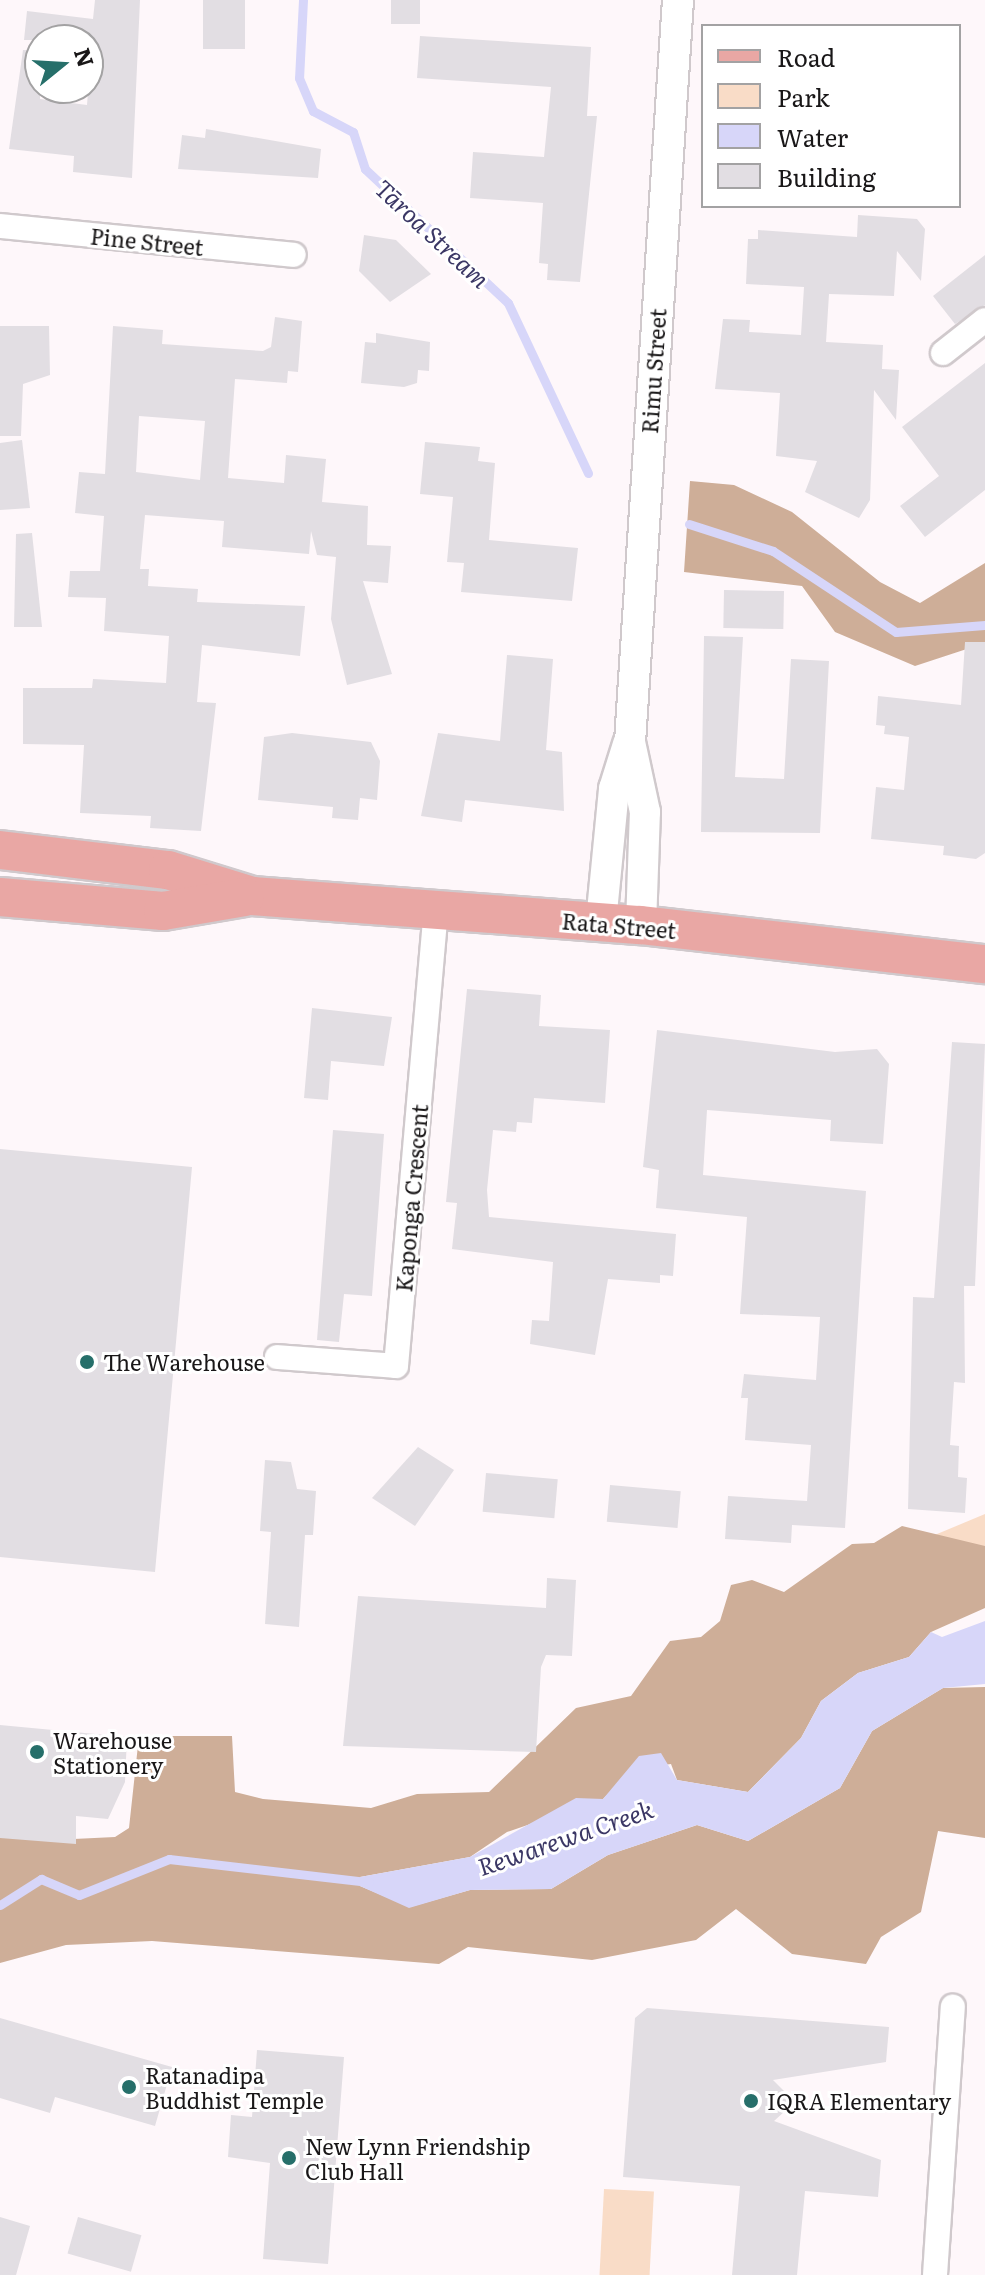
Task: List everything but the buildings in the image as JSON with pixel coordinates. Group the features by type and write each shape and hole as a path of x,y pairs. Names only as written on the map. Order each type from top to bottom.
{"main road":[{"name":"Rata Street","path":"0,850 168,870 252,896 641,925 985,964"},
{"name":"Rata Street","path":"0,897 163,911 252,896"}],"street":[{"name":"Rimu Street","path":"641,925 645,812 630,742 678,0"},
{"name":"Pine Street","path":"0,226 294,255"},
{"path":"943,353 985,320"},
{"name":"Rimu Street","path":"601,922 618,764 630,742"},
{"name":"Kaponga Crescent","path":"277,1357 396,1366 436,911"},
{"path":"935,2275 953,2007"}],"green space":[{"path":"985,1514 985,1608 882,1557"},
{"path":"604,2189 654,2192 650,2275 599,2275"}],"shaded area":[{"path":"690,481 734,485 792,512 880,582 920,603 985,563 985,643 915,666 835,632 802,586 684,572"},
{"path":"902,1526 985,1546 985,1608 931,1632 909,1657 858,1673 821,1701 801,1738 748,1792 677,1780 671,1764 632,1769 603,1799 507,1832 470,1857 360,1877 360,1886 410,1907 470,1890 551,1889 608,1855 697,1825 748,1841 840,1788 872,1731 943,1688 985,1687 985,1838 938,1831 921,1912 881,1937 866,1964 792,1954 736,1909 696,1940 592,1960 468,1947 439,1964 152,1941 66,1945 0,1963 0,1834 53,1840 115,1837 129,1828 139,1736 232,1736 235,1792 263,1799 371,1808 417,1794 489,1792 576,1708 631,1696 670,1641 701,1637 720,1621 731,1585 752,1580 784,1592 852,1544 874,1543"}],"water":[{"path":"985,1621 985,1684 943,1688 872,1731 840,1788 748,1841 697,1825 608,1855 551,1889 470,1890 409,1908 360,1886 360,1877 470,1857 576,1798 603,1799 639,1756 661,1753 677,1780 748,1792 801,1738 821,1701 858,1673 909,1657 931,1632 942,1637"}],"waterway":[{"name":"Tāroa Stream","path":"303,0 299,78 313,111 353,132 365,169 508,303 588,473"},
{"name":"Tāroa Stream","path":"689,524 773,551 896,632 985,625"},
{"name":"Rewarewa Creek","path":"0,1905 41,1879 79,1895 169,1859 369,1882"}],"place":[{"name":"The Warehouse","path":"87,1362"},
{"name":"Warehouse Stationery","path":"37,1752"},
{"name":"Ratanadipa Buddhist Temple","path":"129,2087"},
{"name":"IQRA Elementary","path":"751,2101"},
{"name":"New Lynn Friendship Club Hall","path":"289,2158"}]}
